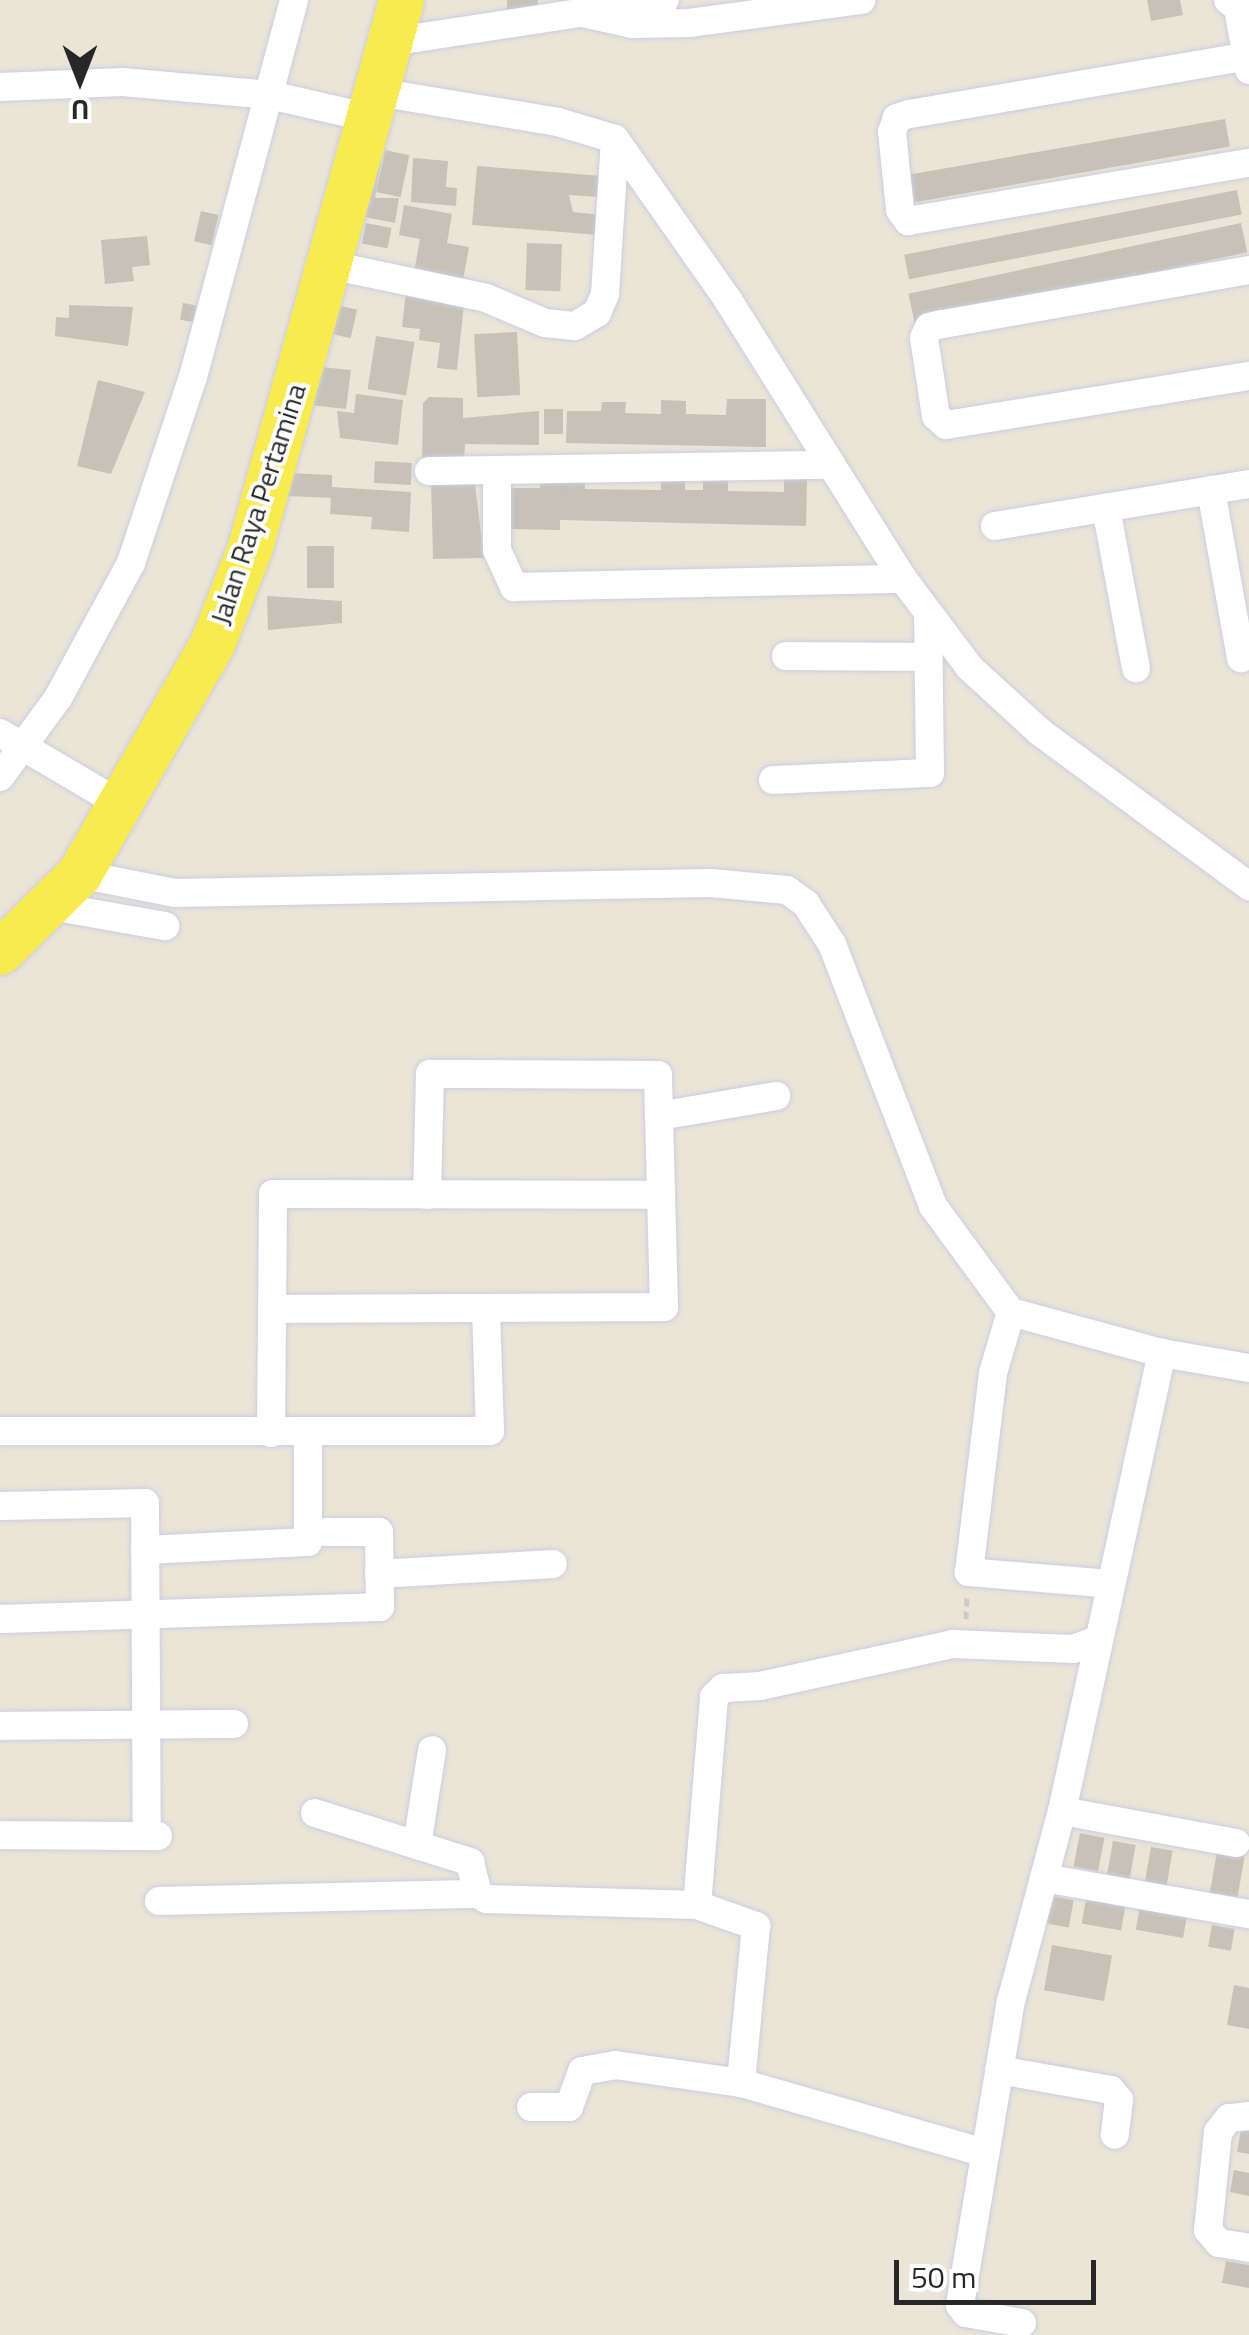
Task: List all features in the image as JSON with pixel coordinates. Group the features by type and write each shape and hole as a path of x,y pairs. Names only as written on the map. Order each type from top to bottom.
{"main road":[{"name":"Jalan Raya Pertamina","path":"0,952 65,890 111,796 232,597 330,265 367,108 395,21"}],"street":[{"path":"0,777 39,753 131,563 193,377 278,96 294,0"},
{"path":"395,21 578,12 666,0"},
{"path":"578,12 632,24 689,23 861,0"},
{"path":"1236,3 1248,60 909,114 897,118 892,132 900,210 908,221 1249,163"},
{"path":"0,87 122,82 367,108 558,122 614,139 728,300 904,580 995,696 1249,886"},
{"path":"330,265 575,326 597,313 605,294 614,139"},
{"path":"1249,270 942,324 929,327 924,338 936,416 946,424 1249,376"},
{"path":"429,470 831,465"},
{"path":"497,470 497,550 514,586 904,580"},
{"path":"995,526 1249,484"},
{"path":"1211,490 1241,658"},
{"path":"1106,508 1136,668"},
{"path":"773,780 925,778 933,765 928,614"},
{"path":"786,656 927,658"},
{"path":"0,733 111,796"},
{"path":"65,890 175,893 710,883 787,890 806,904 832,944 934,1206 1011,1312 1162,1353 1249,1368"},
{"path":"65,890 164,926"},
{"path":"273,1309 486,1312 664,1307 658,1075 430,1074 427,1194"},
{"path":"659,1116 776,1096"},
{"path":"271,1433 274,1194 661,1195"},
{"path":"0,1430 490,1430 486,1312"},
{"path":"1011,1312 993,1374 969,1572 1111,1584"},
{"path":"1022,2323 961,2310 1000,2070 1062,1810 1162,1353"},
{"path":"145,1550 308,1542 308,1432"},
{"path":"0,1506 145,1503 147,1726 153,1836 0,1835"},
{"path":"0,1619 146,1618 380,1607 379,1532 326,1532"},
{"path":"379,1574 552,1564"},
{"path":"697,1905 716,1692 954,1644 1073,1649 1098,1640"},
{"path":"0,1726 234,1724"},
{"path":"417,1845 432,1750"},
{"path":"1062,1810 1236,1843"},
{"path":"314,1813 470,1862 478,1894"},
{"path":"1044,1878 1249,1914"},
{"path":"159,1901 478,1894 516,1902 697,1905 756,1926 740,2083"},
{"path":"531,2107 568,2107 582,2071 593,2065 740,2083 985,2153"},
{"path":"1000,2070 1111,2090 1119,2100 1115,2135"},
{"path":"1249,2116 1230,2118 1218,2132 1208,2230 1213,2240 1249,2248"}],"path":[{"path":"954,1644 965,1637 969,1572"}],"building":[{"path":"507,0 538,0 538,11 507,11"},
{"path":"1147,0 1180,0 1183,15 1151,21"},
{"path":"1225,119 1230,147 915,202 910,175"},
{"path":"385,150 409,155 401,197 376,192"},
{"path":"364,158 381,161 375,198 399,198 395,223 354,215"},
{"path":"413,158 448,161 446,187 457,188 456,206 411,202"},
{"path":"477,166 602,176 600,197 569,195 573,212 601,215 600,235 472,225"},
{"path":"1237,190 1242,215 909,279 904,255"},
{"path":"404,205 452,214 447,243 469,247 462,286 413,278 420,239 399,235"},
{"path":"201,211 219,215 212,245 194,241"},
{"path":"366,223 392,228 388,249 362,244"},
{"path":"1241,223 1247,252 915,323 908,294"},
{"path":"147,236 150,265 132,267 134,281 105,284 101,240"},
{"path":"527,243 562,244 560,291 525,290"},
{"path":"406,291 464,304 457,370 437,368 440,343 419,340 420,329 402,327"},
{"path":"323,302 357,310 351,338 316,330"},
{"path":"183,303 200,306 197,323 180,320"},
{"path":"69,305 133,307 128,346 55,336 56,317 69,318"},
{"path":"517,332 520,395 477,397 474,334"},
{"path":"376,336 415,342 406,395 368,389"},
{"path":"321,367 351,370 346,409 311,405"},
{"path":"98,380 145,392 111,474 77,466"},
{"path":"356,394 403,400 398,445 340,438 337,411 354,413"},
{"path":"429,397 463,398 463,418 539,411 539,445 465,444 464,461 422,461 423,403"},
{"path":"727,399 766,399 766,447 566,443 567,411 601,411 602,402 626,402 625,413 661,414 661,400 686,401 686,414 726,415"},
{"path":"544,409 563,409 563,434 544,434"},
{"path":"375,461 412,463 411,485 374,483"},
{"path":"289,473 332,475 332,487 411,492 409,532 371,529 372,517 330,514 331,498 287,496"},
{"path":"474,476 484,558 433,559 431,478"},
{"path":"784,478 807,479 806,526 560,520 560,530 504,529 504,488 540,488 540,480 585,481 585,489 661,490 661,481 685,481 685,490 703,490 703,480 728,480 728,491 784,492"},
{"path":"307,546 334,546 334,588 307,588"},
{"path":"267,596 342,601 342,623 268,630"},
{"path":"1080,1833 1105,1838 1098,1871 1074,1866"},
{"path":"1113,1841 1136,1845 1129,1880 1107,1876"},
{"path":"1151,1847 1173,1851 1166,1886 1145,1882"},
{"path":"1217,1852 1245,1857 1237,1897 1210,1892"},
{"path":"1051,1896 1074,1900 1069,1928 1046,1924"},
{"path":"1086,1899 1125,1906 1121,1931 1082,1924"},
{"path":"1140,1906 1187,1914 1183,1938 1136,1930"},
{"path":"1212,1925 1235,1929 1231,1951 1208,1947"},
{"path":"1052,1945 1112,1956 1104,2001 1044,1990"},
{"path":"1234,1985 1249,1988 1249,2029 1227,2025"},
{"path":"1241,2130 1249,2131 1249,2154 1237,2152"},
{"path":"1234,2170 1249,2173 1249,2196 1230,2192"},
{"path":"1226,2261 1249,2265 1249,2288 1222,2283"}]}
